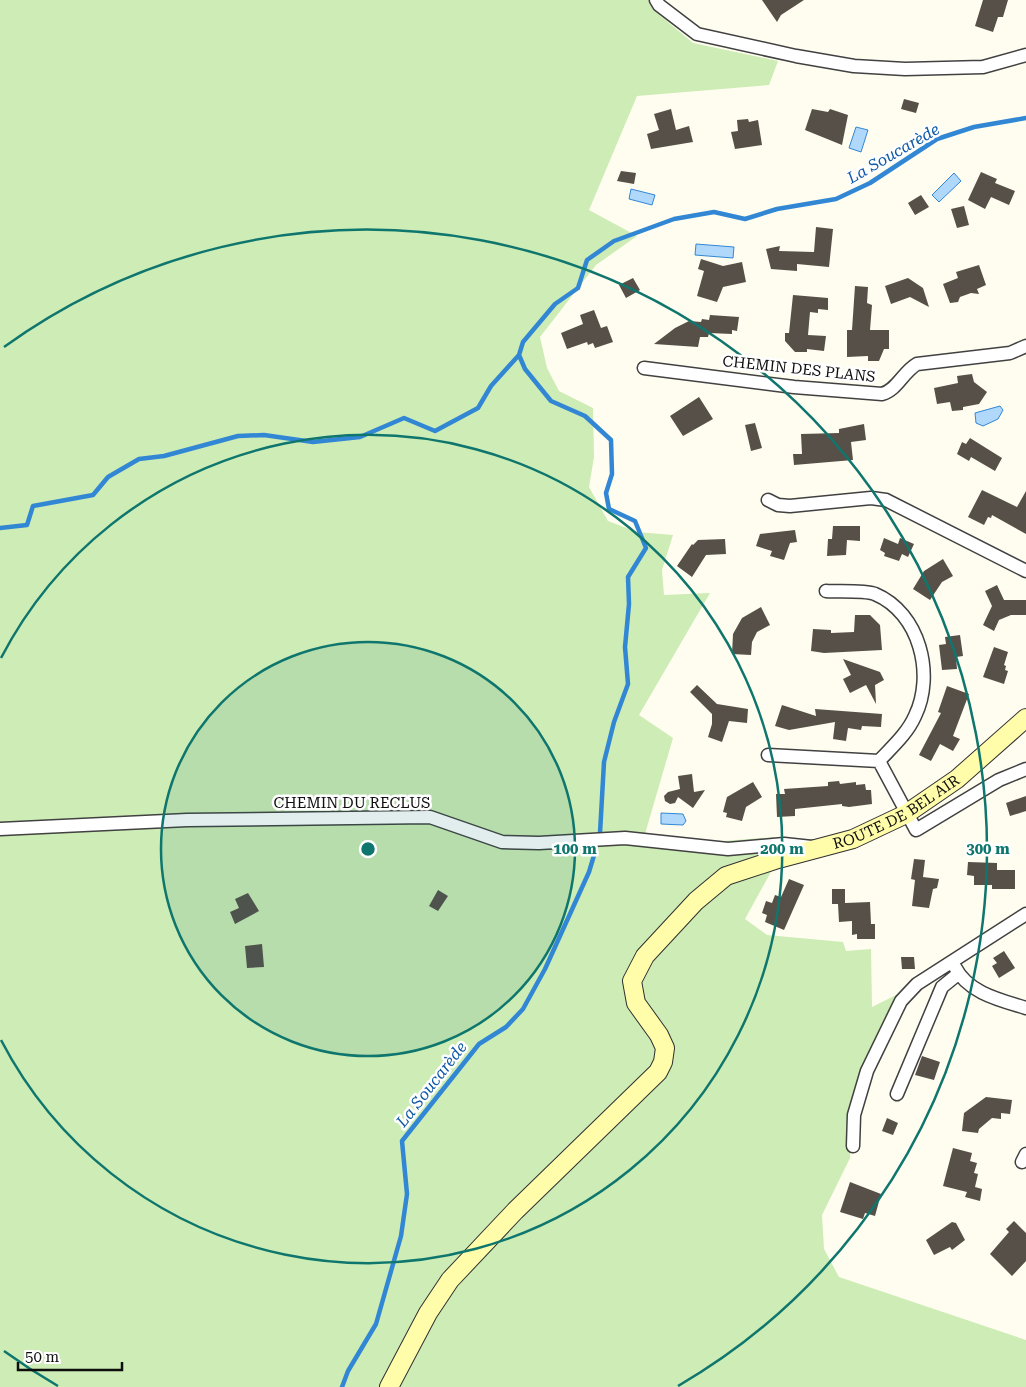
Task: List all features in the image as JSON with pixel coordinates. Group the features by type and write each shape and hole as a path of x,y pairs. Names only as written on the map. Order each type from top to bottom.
{"street":[{"path":"656,0 658,5 696,34 796,56 854,66 905,69 983,67 1026,55"},
{"name":"CHEMIN DES PLANS","path":"644,368 794,388 882,394 890,392 908,370 917,364 1010,353 1026,346"},
{"path":"768,500 778,505 790,506 871,498 886,500 1026,571"},
{"path":"826,591 874,594 897,608 910,623 918,641 924,677 922,697 915,717 904,734 879,761"},
{"name":"ROUTE DE BEL AIR","path":"389,1387 428,1313 450,1280 515,1211 658,1072 663,1062 665,1048 660,1035 636,1002 632,981 645,956 696,902 726,876 854,839 906,814 957,779 1026,718"},
{"path":"768,755 879,761"},
{"path":"879,761 916,830 999,780 1026,769"},
{"name":"CHEMIN DU RECLUS","path":"0,829 187,820 430,817 502,842 540,843 625,838 728,850 784,844 819,848"},
{"path":"853,1146 854,1115 868,1070 901,1001 917,984 1026,914"},
{"path":"952,963 958,974 974,989 1026,1008"},
{"path":"897,1094 942,987 958,974"}],"green space":[{"path":"0,0 656,0 656,12 693,43 778,61 769,85 637,96 589,210 637,236 596,265 540,337 547,368 559,391 593,408 594,457 589,487 608,521 637,532 673,535 662,570 664,595 710,593 639,715 673,738 645,834 711,842 775,837 772,870 745,919 767,935 843,942 846,951 871,949 872,1007 902,992 851,1115 850,1158 822,1215 824,1249 839,1277 1026,1340 1026,1387 0,1387"}],"water":[{"path":"856,127 868,130 861,152 849,148"},
{"path":"954,173 961,181 939,202 932,195"},
{"path":"631,189 655,195 652,205 629,199"},
{"path":"696,244 734,247 733,258 695,255"},
{"path":"1000,406 1003,410 998,419 983,426 976,423 975,413"},
{"path":"661,813 683,814 686,821 683,825 661,824"}],"building":[{"path":"762,0 804,0 781,15 777,22"},
{"path":"983,0 1008,0 1003,17 998,17 993,32 975,26"},
{"path":"904,99 919,103 916,113 901,109"},
{"path":"671,109 676,130 689,126 693,142 651,149 647,134 659,130 654,114"},
{"path":"812,109 828,112 830,109 848,115 842,145 805,130"},
{"path":"748,119 749,122 758,120 762,145 735,149 731,132 738,131 737,120"},
{"path":"621,171 636,173 634,184 617,181"},
{"path":"981,172 997,179 995,183 1015,191 1009,205 991,197 985,209 968,200"},
{"path":"921,195 929,207 915,215 908,203"},
{"path":"964,206 969,225 957,228 951,209"},
{"path":"816,227 833,229 829,267 797,264 797,271 771,269 766,249 780,246 779,251 814,252"},
{"path":"701,259 723,266 742,262 746,282 723,287 717,302 697,296 704,271 698,269"},
{"path":"979,265 986,285 977,289 979,294 971,293 960,297 958,302 950,303 943,284 958,278 956,272"},
{"path":"633,278 640,290 626,298 619,285"},
{"path":"908,278 923,288 929,307 910,297 891,304 885,286"},
{"path":"855,286 868,287 867,303 872,305 870,330 889,330 889,349 884,349 879,361 868,361 868,356 847,357 847,330 852,330"},
{"path":"793,295 828,298 828,310 818,309 818,313 810,312 808,335 826,336 824,351 807,349 807,352 795,352 785,341 785,333 789,333"},
{"path":"594,310 601,328 607,326 613,342 595,348 593,343 588,345 587,342 567,349 561,333 583,324 580,315"},
{"path":"710,315 739,317 737,331 732,330 732,334 709,333 708,337 700,337 698,347 654,344 675,328 689,321 701,322 702,319 709,320"},
{"path":"972,374 974,382 987,392 979,404 963,407 963,410 952,411 950,402 937,404 934,388 958,383 957,376"},
{"path":"699,397 713,419 683,436 670,416"},
{"path":"755,423 762,448 751,451 745,425"},
{"path":"864,424 866,440 851,442 853,460 794,465 793,454 802,454 801,434 839,433 839,429"},
{"path":"970,438 1002,458 995,471 971,457 969,461 957,454 962,442 966,444"},
{"path":"982,490 1017,507 1026,491 1026,534 992,515 991,518 988,517 984,525 968,517"},
{"path":"833,526 860,526 860,541 847,540 846,555 827,556 828,539 832,539"},
{"path":"795,530 797,542 790,543 784,560 770,556 772,551 756,546 760,534"},
{"path":"884,538 898,544 900,538 914,544 908,557 902,554 899,561 884,556 885,553 880,550"},
{"path":"725,539 726,554 706,555 692,577 677,566 692,544 698,540"},
{"path":"943,559 953,576 942,582 930,600 913,589 924,571"},
{"path":"997,585 1004,600 1026,600 1026,615 1011,615 999,620 994,631 983,625 992,606 985,591"},
{"path":"761,607 770,625 757,632 752,642 751,655 732,654 733,634 742,618"},
{"path":"855,615 870,615 880,625 882,650 824,653 811,651 813,629 831,630 831,633 854,632"},
{"path":"960,635 963,656 956,657 957,669 942,670 939,645 946,644 945,637"},
{"path":"994,647 1008,652 1004,665 1006,666 1005,670 1008,671 1004,684 983,677"},
{"path":"843,659 880,672 884,680 875,685 876,704 866,685 850,693 843,679 851,675"},
{"path":"697,685 717,704 748,709 747,723 729,721 722,742 708,737 712,724 712,714 690,692"},
{"path":"947,686 969,694 953,736 960,739 953,751 940,744 931,761 919,755 941,713 938,712"},
{"path":"782,705 816,716 815,709 882,714 881,727 862,726 861,730 848,728 846,741 833,739 835,722 789,730 775,726"},
{"path":"692,774 694,792 705,790 693,808 678,797 675,803 670,804 665,801 664,796 668,792 680,789 678,776"},
{"path":"839,781 840,784 856,782 856,785 865,784 866,790 871,790 872,804 849,807 842,806 842,804 795,809 795,816 777,817 776,794 785,794 784,789 828,786 828,782"},
{"path":"753,782 762,797 746,807 742,821 726,817 727,813 723,812 727,797"},
{"path":"1026,796 1026,811 1010,816 1006,803"},
{"path":"914,859 925,860 923,877 939,879 937,888 933,889 929,908 912,906 915,880 911,879"},
{"path":"968,862 997,863 997,870 1015,870 1015,889 992,889 992,885 974,885 974,876 967,875"},
{"path":"789,879 804,885 784,930 765,922 767,915 762,913 766,901 772,903 775,895 781,897"},
{"path":"832,889 845,889 845,903 870,902 871,924 875,924 875,939 857,939 857,934 852,935 852,921 839,922 838,904 832,904"},
{"path":"438,890 448,896 438,911 429,906"},
{"path":"248,893 259,911 235,924 230,912 239,908 235,899"},
{"path":"262,944 264,967 247,968 245,946"},
{"path":"1004,951 1015,968 999,978 992,966 997,963 993,958"},
{"path":"901,957 914,957 915,969 902,969"},
{"path":"922,1056 940,1062 934,1080 915,1075"},
{"path":"986,1097 1012,1100 1010,1114 1001,1113 1001,1119 992,1118 979,1129 978,1133 962,1131 964,1113"},
{"path":"887,1118 898,1123 893,1135 882,1131"},
{"path":"953,1148 972,1153 970,1161 977,1163 974,1173 978,1174 975,1187 982,1189 980,1201 965,1197 967,1192 943,1186"},
{"path":"850,1182 881,1194 875,1216 865,1213 863,1219 840,1212"},
{"path":"1014,1221 1026,1233 1026,1261 1012,1276 990,1254 1009,1232 1006,1229"},
{"path":"952,1222 956,1223 965,1240 952,1250 950,1247 934,1255 926,1240"}],"waterway":[{"name":"La Soucarède","path":"600,833 604,762 614,722 628,684 625,647 629,604 628,577 646,548 635,521 609,509 606,493 612,474 611,440 585,416 551,401 525,369 519,355 523,342 555,304 578,288 587,260 614,241 674,219 714,212 745,219 777,209 836,199 870,183 937,139 974,127 1026,118"},
{"path":"0,528 27,525 33,506 93,495 108,477 139,459 164,456 238,436 264,435 313,442 360,437 404,418 435,431 478,408 491,386 519,355"},
{"name":"La Soucarède","path":"342,1387 348,1371 376,1324 401,1236 407,1194 402,1141 479,1044 506,1027 523,1009 545,969 589,872 595,852"}]}
